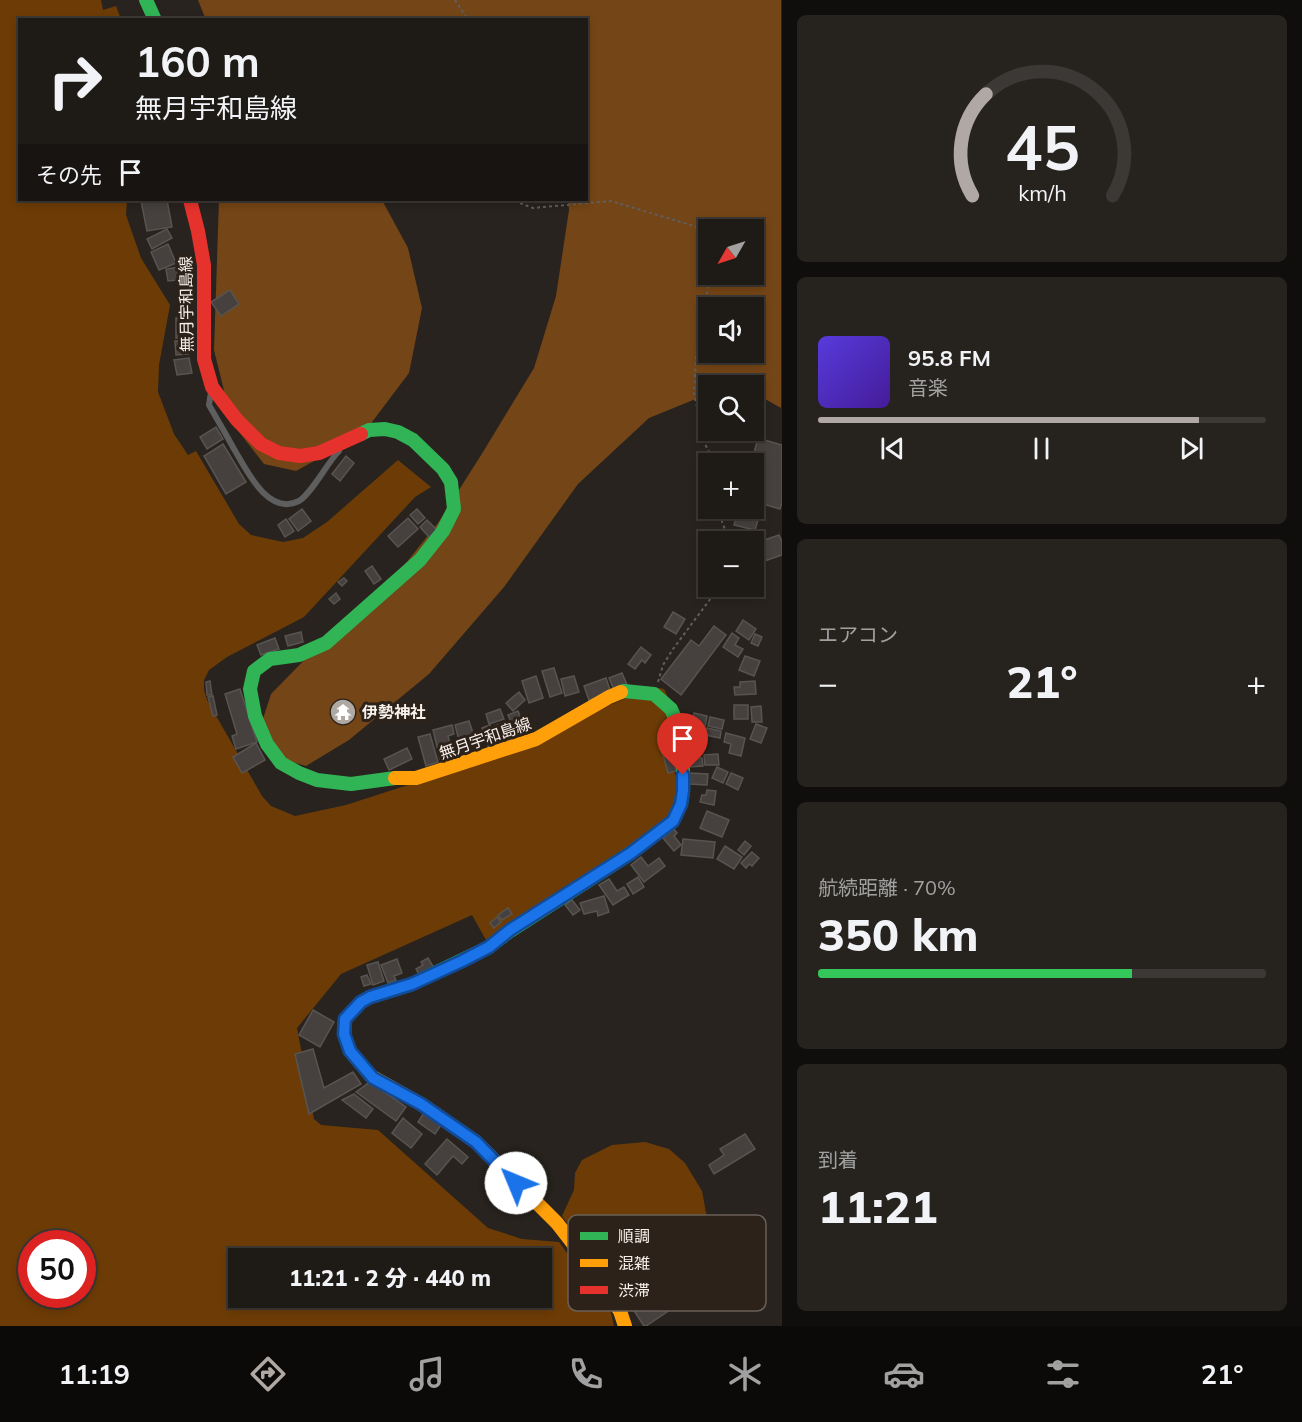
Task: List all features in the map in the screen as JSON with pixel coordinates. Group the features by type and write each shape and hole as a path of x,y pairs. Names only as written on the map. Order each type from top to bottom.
{"main road":[{"path":"146,0 154,18"},
{"name":"無月宇和島線","path":"190,201 204,264 204,359 212,387 237,420 261,444 279,453 300,456 319,453 369,430 385,429 398,432 413,440 443,469 451,482 454,509 443,531 420,560 326,643 299,655 270,659 254,671 250,689 255,716 267,744 281,763 317,780 351,784 393,778 416,778 536,739 609,697 624,691 654,694"},
{"path":"568,1237 557,1223 476,1142 421,1104 373,1078 350,1051 344,1034 345,1019 361,1002 370,997 412,984 489,947 510,930 631,853 673,821 681,804 683,790 683,757 679,727 670,709 654,694"},
{"path":"620,1311 625,1326"}],"lane":[{"path":"212,387 209,405 252,479 272,500 281,504 291,504 308,493 334,455 352,437"}],"path":[{"path":"455,0 467,18"},
{"path":"516,201 533,208 611,201 698,228"},
{"path":"709,285 703,308 696,358 694,393 705,444 710,453"},
{"path":"654,694 663,665 712,597"}],"shaded area":[{"path":"0,0 101,0 103,10 116,6 121,18 18,18 18,201 127,201 126,215 141,258 170,305 159,365 158,392 174,434 188,455 196,451 239,524 251,535 283,542 303,538 327,522 398,460 431,487 415,497 304,617 227,657 209,670 204,680 207,700 262,796 271,806 295,816 346,805 442,774 653,687 664,689 679,720 666,739 680,791 668,827 486,940 472,915 341,974 297,1028 314,1119 321,1125 378,1130 488,1228 522,1239 559,1242 568,1254 568,1311 610,1311 614,1326 0,1326"},
{"path":"198,0 781,0 781,408 764,398 764,375 698,375 698,398 649,418 578,484 504,587 429,674 349,740 306,766 269,755 259,731 271,694 316,648 402,568 438,523 534,368 556,296 569,210 568,201 588,201 588,18 205,18"},
{"path":"219,201 383,201 408,248 422,308 409,373 363,434 296,471 264,464 232,423 214,350"},
{"path":"645,1142 669,1149 685,1163 702,1191 706,1215 568,1215 568,1224 562,1216 574,1190 575,1173 582,1160 612,1145"}],"building":[{"path":"141,201 167,201 172,227 147,231"},
{"path":"167,229 172,238 152,249 147,239"},
{"path":"168,244 176,263 159,270 151,252"},
{"path":"185,266 186,279 168,281 166,269"},
{"path":"230,290 239,304 221,316 211,302"},
{"path":"176,318 188,318 189,338 176,338"},
{"path":"187,340 188,354 176,355 175,341"},
{"path":"189,358 192,373 177,375 174,360"},
{"path":"216,427 223,439 207,449 200,437"},
{"path":"764,440 782,445 782,503 780,509 764,504 764,453 754,453 757,441"},
{"path":"223,444 246,482 226,494 204,456"},
{"path":"346,456 354,463 340,481 332,474"},
{"path":"302,509 311,521 298,531 289,519"},
{"path":"417,509 425,518 418,524 410,515"},
{"path":"408,518 418,529 398,547 388,536"},
{"path":"286,519 294,531 285,537 278,525"},
{"path":"736,519 758,519 755,530 734,525"},
{"path":"427,520 437,530 429,537 420,527"},
{"path":"779,535 782,542 782,555 764,561 764,540"},
{"path":"372,566 381,579 374,584 365,571"},
{"path":"344,578 347,581 342,586 338,582"},
{"path":"336,593 340,599 334,604 329,599"},
{"path":"673,612 685,619 676,634 664,627"},
{"path":"743,620 756,629 749,640 736,631"},
{"path":"714,626 726,635 681,695 661,679 691,640 699,646"},
{"path":"301,632 303,642 288,646 285,636"},
{"path":"732,633 739,638 735,645 743,649 738,657 723,647"},
{"path":"755,634 762,637 758,646 751,643"},
{"path":"275,638 279,649 261,655 257,645"},
{"path":"641,647 651,655 645,663 642,660 635,669 628,664"},
{"path":"745,656 760,661 754,676 739,670"},
{"path":"554,668 562,693 550,697 542,671"},
{"path":"622,673 628,687 615,692 609,678"},
{"path":"536,676 543,698 529,703 522,681"},
{"path":"574,676 579,692 565,696 561,679"},
{"path":"606,678 611,693 589,700 584,686"},
{"path":"210,681 212,695 207,695 206,682"},
{"path":"755,681 756,694 735,695 734,687 740,687 740,682"},
{"path":"240,689 257,742 236,749 232,736 237,734 225,694"},
{"path":"519,692 525,700 513,711 506,703"},
{"path":"213,696 217,715 213,716 208,697"},
{"path":"734,705 748,705 748,719 734,719"},
{"path":"761,706 762,722 752,722 751,707"},
{"path":"500,709 504,719 489,724 486,714"},
{"path":"518,711 526,730 516,734 508,715"},
{"path":"694,713 707,716 705,727 692,724"},
{"path":"710,717 724,720 722,729 708,726"},
{"path":"469,721 474,736 465,739 468,750 462,752 455,725"},
{"path":"506,722 513,741 501,745 495,726"},
{"path":"756,724 767,728 761,743 750,739"},
{"path":"452,725 454,734 448,736 453,756 440,759 433,730"},
{"path":"490,725 497,747 489,749 482,728"},
{"path":"707,728 721,731 720,738 705,735"},
{"path":"726,733 745,738 741,756 729,753 731,744 724,742"},
{"path":"430,734 438,762 426,766 418,737"},
{"path":"256,743 265,760 242,773 233,757"},
{"path":"699,746 700,756 688,757 687,747"},
{"path":"407,748 412,759 389,770 384,759"},
{"path":"673,748 676,771 668,773 662,751"},
{"path":"718,754 719,765 705,765 704,755"},
{"path":"702,758 703,766 689,767 688,759"},
{"path":"717,767 728,772 723,783 712,778"},
{"path":"689,773 708,774 707,785 689,784"},
{"path":"731,773 743,778 738,790 726,784"},
{"path":"707,790 716,791 714,805 700,802"},
{"path":"707,811 729,820 722,837 700,828"},
{"path":"674,829 677,833 674,836 681,845 674,851 663,838"},
{"path":"683,839 715,842 713,858 681,855"},
{"path":"745,841 751,846 744,855 738,850"},
{"path":"725,846 742,857 734,869 717,859"},
{"path":"752,852 759,858 752,866 749,864 746,868 741,863"},
{"path":"641,857 648,866 659,858 665,866 644,882 631,865"},
{"path":"638,877 644,887 633,894 627,884"},
{"path":"609,879 617,891 624,887 629,895 613,905 599,885"},
{"path":"604,896 609,912 598,916 597,911 584,914 580,903"},
{"path":"572,900 580,910 573,915 565,905"},
{"path":"508,908 512,914 502,920 498,915"},
{"path":"497,917 501,922 494,928 490,923"},
{"path":"428,958 434,968 420,976 416,969"},
{"path":"397,959 402,973 394,976 396,980 388,983 381,965"},
{"path":"378,962 384,981 373,985 367,965"},
{"path":"367,975 371,984 364,986 361,977"},
{"path":"313,1010 334,1022 320,1047 299,1035"},
{"path":"313,1049 324,1088 353,1072 361,1084 309,1114 295,1054"},
{"path":"370,1082 406,1107 396,1121 356,1092"},
{"path":"354,1094 373,1109 366,1118 342,1100"},
{"path":"424,1113 441,1125 435,1134 418,1122"},
{"path":"403,1118 422,1134 411,1148 392,1133"},
{"path":"745,1134 755,1149 714,1174 709,1165 724,1155 720,1149"},
{"path":"447,1139 468,1157 462,1164 453,1156 437,1175 425,1164"},
{"path":"634,1311 668,1311 646,1326"}],"traffic: fast":[{"path":"146,0 154,18"},
{"path":"361,434 369,430 385,429 398,432 413,440 443,469 451,482 454,509 443,531 420,560 326,643 299,655 270,659 254,671 250,689 255,716 267,744 281,763 317,780 351,784 395,778"},
{"path":"371,1076 350,1051 344,1034 345,1019 361,1002 412,984 489,947 631,853 673,821 681,804 683,791 683,757 679,727 671,709 654,694 621,692"}],"traffic: slow":[{"path":"395,778 416,778 536,739 621,692"},
{"path":"371,1076 421,1104 476,1142 557,1223 568,1237"},
{"path":"620,1311 625,1326"}],"traffic: jam":[{"path":"190,201 204,265 204,359 212,387 237,420 261,444 279,453 300,456 319,453 361,434"}],"place":[{"name":"伊勢神社","path":"343,712"}],"route":[{"path":"516,1183 476,1142 421,1104 373,1078 350,1051 344,1034 345,1019 361,1002 370,997 412,984 489,947 510,930 631,853 673,821 681,804 683,775"}]}
